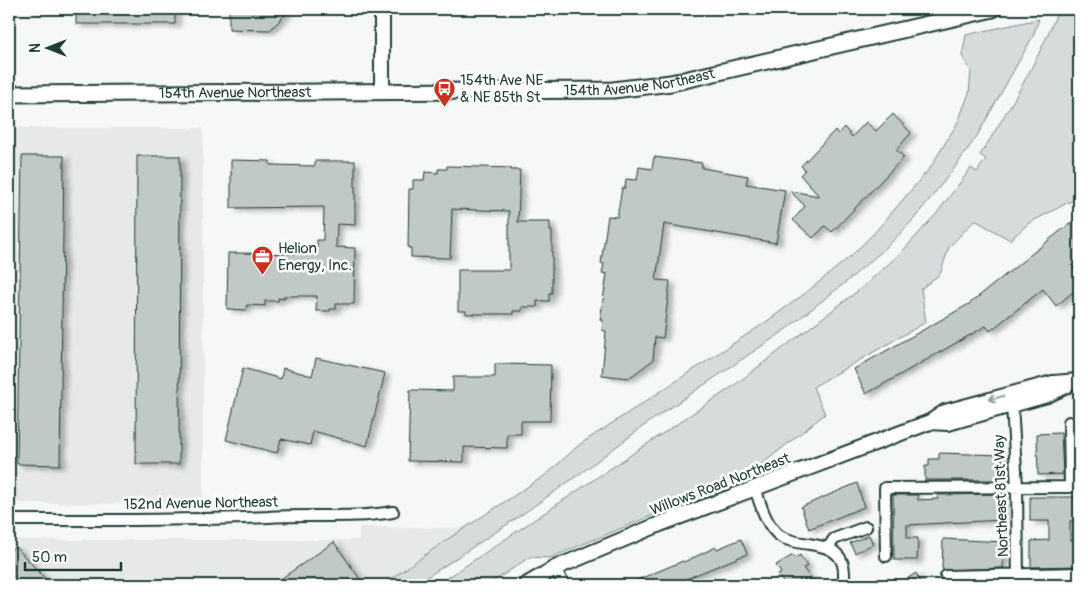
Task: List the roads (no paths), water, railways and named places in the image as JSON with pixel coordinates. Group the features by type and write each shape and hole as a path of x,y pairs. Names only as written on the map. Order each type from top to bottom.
{"main road":[{"name":"154th Avenue Northeast","path":"9,94 382,90 612,90 671,83 993,9"}],"street":[{"path":"382,9 382,90"},
{"name":"Willows Road Northeast","path":"930,422 948,423 1047,395 1078,381"},
{"name":"Willows Road Northeast","path":"526,585 555,568 660,524 930,422 945,412 1053,383 1078,381"},
{"name":"Northeast 81st Way","path":"1012,405 1017,488 1018,585"},
{"path":"886,556 885,488 1070,487 1069,422"},
{"path":"755,488 769,523 778,535 788,540 828,548 837,554 843,563 844,585"},
{"name":"152nd Avenue Northeast","path":"9,520 268,516 320,517 393,512"},
{"path":"828,548 834,539 866,527"},
{"path":"555,568 564,585"},
{"path":"946,576 1079,574"}],"place":[{"name":"154th Ave NE & NE 85th St","path":"444,108"},
{"name":"Helion Energy, Inc.","path":"262,276"}]}
